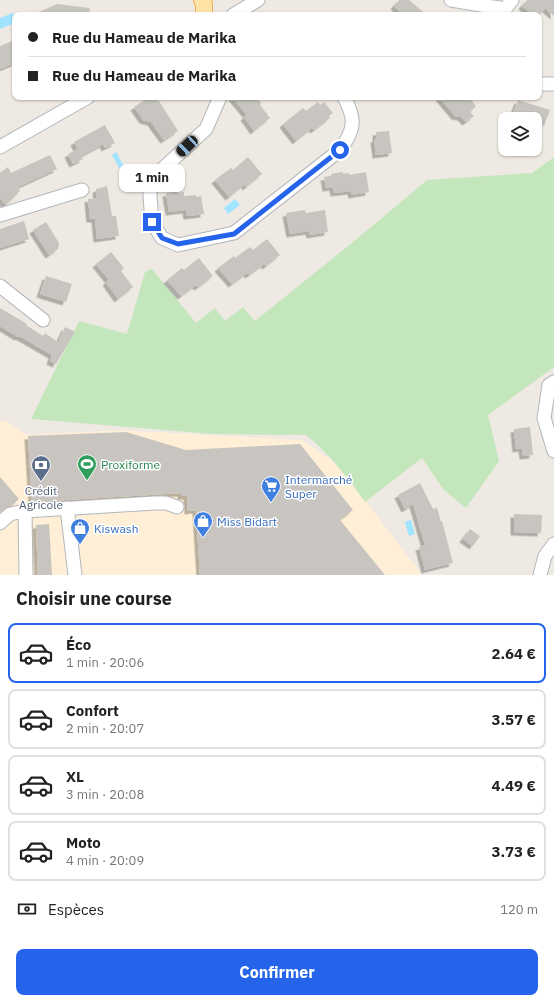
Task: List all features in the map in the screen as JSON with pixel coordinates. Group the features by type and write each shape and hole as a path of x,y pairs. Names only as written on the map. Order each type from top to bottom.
{"main road":[{"path":"202,0 204,4 204,12"}],"street":[{"path":"238,12 258,0"},
{"path":"451,0 508,8"},
{"path":"542,84 554,84"},
{"path":"0,147 83,100"},
{"path":"219,100 206,129 158,173 150,183 152,222 162,238 178,244 234,234 340,150 349,138 353,123 352,113 346,100"},
{"path":"0,215 82,190"},
{"path":"0,286 43,320"},
{"path":"554,382 549,385 544,418 554,451"},
{"path":"0,523 10,514 25,511 155,503 166,503 177,507"},
{"path":"67,508 75,575"},
{"path":"25,511 26,575"},
{"path":"540,575 545,556 554,544"},
{"path":"67,575 65,547 69,546"}],"shaded area":[{"path":"0,421 6,421 27,435 118,430 302,440 332,461 355,487 422,575 0,575"}],"green space":[{"path":"554,157 554,367 488,415 499,461 466,508 444,490 422,458 365,502 345,475 306,435 213,434 31,419 79,321 127,334 145,272 152,269 196,323 215,308 225,321 243,307 255,321 427,180 532,173"}],"water":[{"path":"12,13 12,24 0,29 0,18"},
{"path":"116,152 126,170 122,173 112,155"},
{"path":"235,199 240,205 228,214 224,208"},
{"path":"411,520 415,534 409,536 405,522"}],"building":[{"path":"399,0 409,0 423,12 401,12 394,6"},
{"path":"527,0 554,0 554,16 545,8 542,12 529,12 522,6"},
{"path":"57,4 90,8 89,12 39,12"},
{"path":"12,41 12,64 0,69 0,46"},
{"path":"144,100 157,100 178,131 164,140 151,122 143,120 134,107"},
{"path":"234,100 258,100 261,103 260,105 270,118 254,131 244,117 247,115"},
{"path":"442,100 471,100 476,106 470,112 474,116 466,122 461,117 455,116"},
{"path":"518,100 550,110 544,126 542,125 542,112 513,112"},
{"path":"318,102 320,105 324,102 333,113 329,116 330,118 314,130 312,128 296,141 283,124 303,108 306,111"},
{"path":"105,125 115,143 105,148 103,144 81,156 74,142"},
{"path":"389,131 392,153 376,155 374,139 376,139 376,132"},
{"path":"78,149 83,159 73,164 68,154"},
{"path":"50,155 57,169 18,187 20,191 6,205 0,198 0,173 8,167 11,173"},
{"path":"248,157 262,174 246,187 245,184 229,197 215,180 231,168 233,170"},
{"path":"343,172 343,174 349,173 349,175 366,172 369,192 352,195 351,191 334,193 333,187 326,188 324,177"},
{"path":"107,186 112,216 116,216 119,236 97,239 95,219 90,219 88,199 97,198 96,189"},
{"path":"178,191 178,193 184,192 184,196 201,196 204,214 187,216 186,210 169,212 166,193"},
{"path":"305,210 306,213 325,210 328,232 310,235 309,231 290,234 286,213"},
{"path":"24,221 29,239 0,248 0,229"},
{"path":"46,222 59,243 58,249 49,255 33,230"},
{"path":"267,239 280,255 266,266 264,264 249,275 247,273 232,284 218,268 234,256 235,258 250,247 253,250"},
{"path":"111,252 124,268 121,271 133,287 118,299 106,282 109,280 96,264"},
{"path":"199,258 213,276 198,287 196,285 181,296 167,280 182,268 184,270"},
{"path":"46,276 72,284 66,302 40,294"},
{"path":"0,308 27,324 26,325 43,336 45,333 58,342 65,327 75,332 56,364 50,361 52,355 0,326"},
{"path":"530,427 533,455 523,456 522,448 516,449 514,429"},
{"name":"Intermarché Super","path":"126,432 186,450 300,444 353,510 340,520 385,575 200,575 196,510 188,511 187,496 181,496 181,493 32,502 28,436"},
{"path":"0,477 19,499 0,512"},
{"path":"420,483 433,509 437,508 453,563 425,570 419,547 425,545 413,504 405,509 398,495"},
{"path":"514,514 542,515 541,533 514,532"},
{"path":"49,524 52,575 38,575 36,525"},
{"path":"470,529 480,536 473,546 463,539"}],"place":[{"name":"Proxiforme","path":"87,481"},
{"name":"Crédit Agricole","path":"41,482"},
{"name":"Intermarché Super","path":"271,503"},
{"name":"Miss Bidart","path":"203,538"},
{"name":"Kiswash","path":"80,545"}],"route":[{"path":"152,222 162,238 178,244 234,234 340,150"}]}
